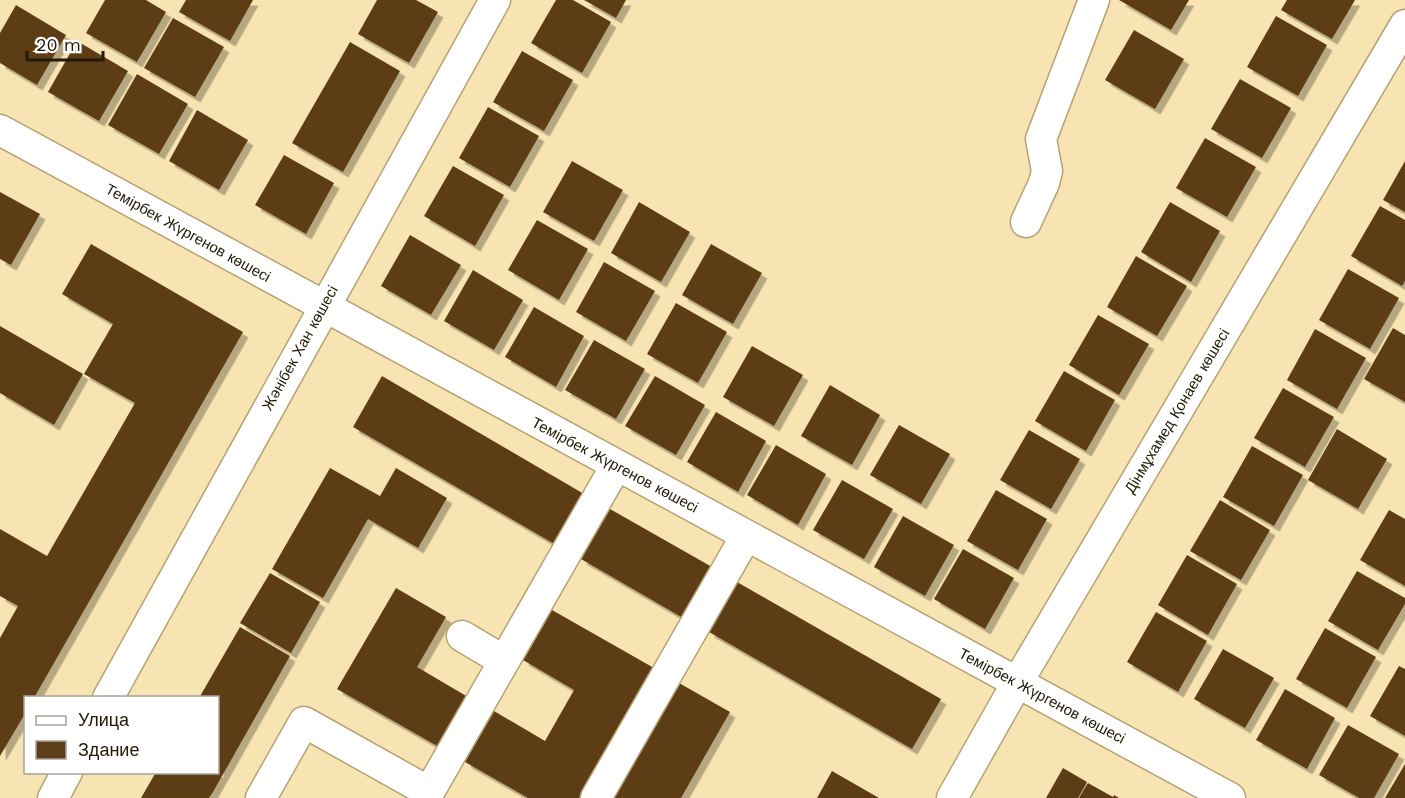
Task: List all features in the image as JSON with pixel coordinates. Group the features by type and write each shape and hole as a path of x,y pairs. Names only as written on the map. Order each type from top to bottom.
{"street":[{"name":"Жәнібек Хан көшесі","path":"109,696 495,0"},
{"path":"1026,222 1047,171 1041,139 1094,0"},
{"name":"Дінмұхамед Қонаев көшесі","path":"952,798 1017,683 1405,25"},
{"name":"Темірбек Жүргенов көшесі","path":"0,130 1230,798"},
{"path":"261,798 304,722 429,792 616,466"},
{"path":"596,798 746,536"},
{"path":"462,636 504,661"},
{"path":"53,798 66,774"}],"building":[{"path":"105,0 146,0 166,12 137,62 86,33"},
{"path":"186,0 253,0 230,41 179,12"},
{"path":"377,0 416,0 438,12 409,63 358,34"},
{"path":"556,0 573,0 611,22 582,73 531,43"},
{"path":"584,0 626,0 616,18"},
{"path":"1119,0 1189,0 1171,30"},
{"path":"1287,0 1355,0 1332,39 1281,10"},
{"path":"16,5 66,35 37,85 0,63 0,33"},
{"path":"1276,16 1327,45 1298,96 1247,67"},
{"path":"173,18 224,47 195,97 144,68"},
{"path":"1134,30 1184,59 1155,109 1105,80"},
{"path":"77,41 128,71 99,121 48,92"},
{"path":"350,42 400,71 343,172 292,143"},
{"path":"522,51 573,80 544,131 493,102"},
{"path":"137,74 188,104 159,154 108,125"},
{"path":"1240,79 1291,108 1262,158 1211,129"},
{"path":"488,107 539,136 510,187 459,158"},
{"path":"197,110 248,140 219,190 169,161"},
{"path":"1205,138 1256,167 1227,217 1176,188"},
{"path":"284,155 334,183 306,234 255,205"},
{"path":"572,161 623,190 594,241 543,212"},
{"path":"1405,161 1405,212 1383,200"},
{"path":"453,166 504,195 475,246 424,216"},
{"path":"0,192 40,214 11,265 0,259"},
{"path":"639,202 690,232 661,282 611,253"},
{"path":"1170,202 1220,231 1191,282 1141,252"},
{"path":"1380,206 1405,220 1405,281 1402,286 1351,256"},
{"path":"537,220 588,249 559,300 508,270"},
{"path":"410,235 461,265 431,315 381,286"},
{"path":"91,244 243,332 35,696 24,696 24,715 0,756 0,638 18,606 0,596 0,529 47,556 135,403 84,374 113,324 62,294"},
{"path":"711,244 762,273 733,324 682,295"},
{"path":"1136,256 1187,286 1157,336 1107,307"},
{"path":"604,262 655,291 626,341 576,312"},
{"path":"1348,269 1399,298 1370,349 1319,320"},
{"path":"473,270 523,300 494,350 444,321"},
{"path":"676,303 727,332 698,383 647,354"},
{"path":"534,307 584,336 556,387 505,357"},
{"path":"1098,315 1149,344 1119,395 1069,365"},
{"path":"0,326 83,374 54,425 0,393"},
{"path":"1393,328 1405,335 1405,402 1364,379"},
{"path":"1315,329 1366,358 1337,409 1287,380"},
{"path":"594,340 645,369 616,419 565,390"},
{"path":"752,346 803,375 774,426 723,397"},
{"path":"1064,371 1115,400 1086,451 1035,421"},
{"path":"382,376 584,494 556,545 353,427"},
{"path":"655,376 705,405 676,455 625,426"},
{"path":"830,385 880,415 852,465 801,436"},
{"path":"1283,388 1334,417 1305,467 1254,438"},
{"path":"716,412 766,441 738,492 687,462"},
{"path":"899,425 950,454 921,504 870,475"},
{"path":"1337,429 1387,459 1358,509 1308,480"},
{"path":"1029,430 1080,459 1051,509 1000,480"},
{"path":"776,445 826,474 798,525 747,495"},
{"path":"1252,446 1303,475 1274,526 1223,497"},
{"path":"330,468 380,496 396,468 447,498 418,548 368,519 323,598 272,569"},
{"path":"842,480 893,509 864,559 813,530"},
{"path":"996,490 1047,519 1018,570 967,541"},
{"path":"1220,500 1270,530 1241,580 1190,551"},
{"path":"610,509 712,567 683,618 581,559"},
{"path":"1389,510 1405,519 1405,586 1360,560"},
{"path":"903,516 954,545 925,596 874,567"},
{"path":"963,549 1014,578 985,629 934,599"},
{"path":"1187,555 1237,584 1208,635 1158,605"},
{"path":"1357,571 1405,598 1405,604 1378,650 1328,621"},
{"path":"270,573 320,602 291,653 240,623"},
{"path":"737,582 941,699 912,749 709,632"},
{"path":"396,588 446,617 417,667 468,697 439,747 337,689"},
{"path":"552,610 654,668 579,798 528,798 465,762 494,711 545,741 574,690 523,660"},
{"path":"1156,612 1207,641 1178,692 1127,662"},
{"path":"240,627 290,656 209,798 141,798 155,774 219,774 219,696 200,696"},
{"path":"1325,628 1376,657 1347,708 1296,679"},
{"path":"1223,649 1274,678 1245,728 1194,699"},
{"path":"1399,666 1405,669 1405,736 1370,716"},
{"path":"679,683 730,712 681,798 613,798"},
{"path":"1285,689 1335,718 1307,769 1256,740"},
{"path":"1348,725 1399,754 1374,798 1359,798 1319,775"},
{"path":"1405,764 1405,798 1385,798"},
{"path":"1063,768 1087,782 1078,798 1046,798"},
{"path":"832,771 879,798 817,798"},
{"path":"1088,783 1113,797 1114,795 1119,798 1079,798"}]}
